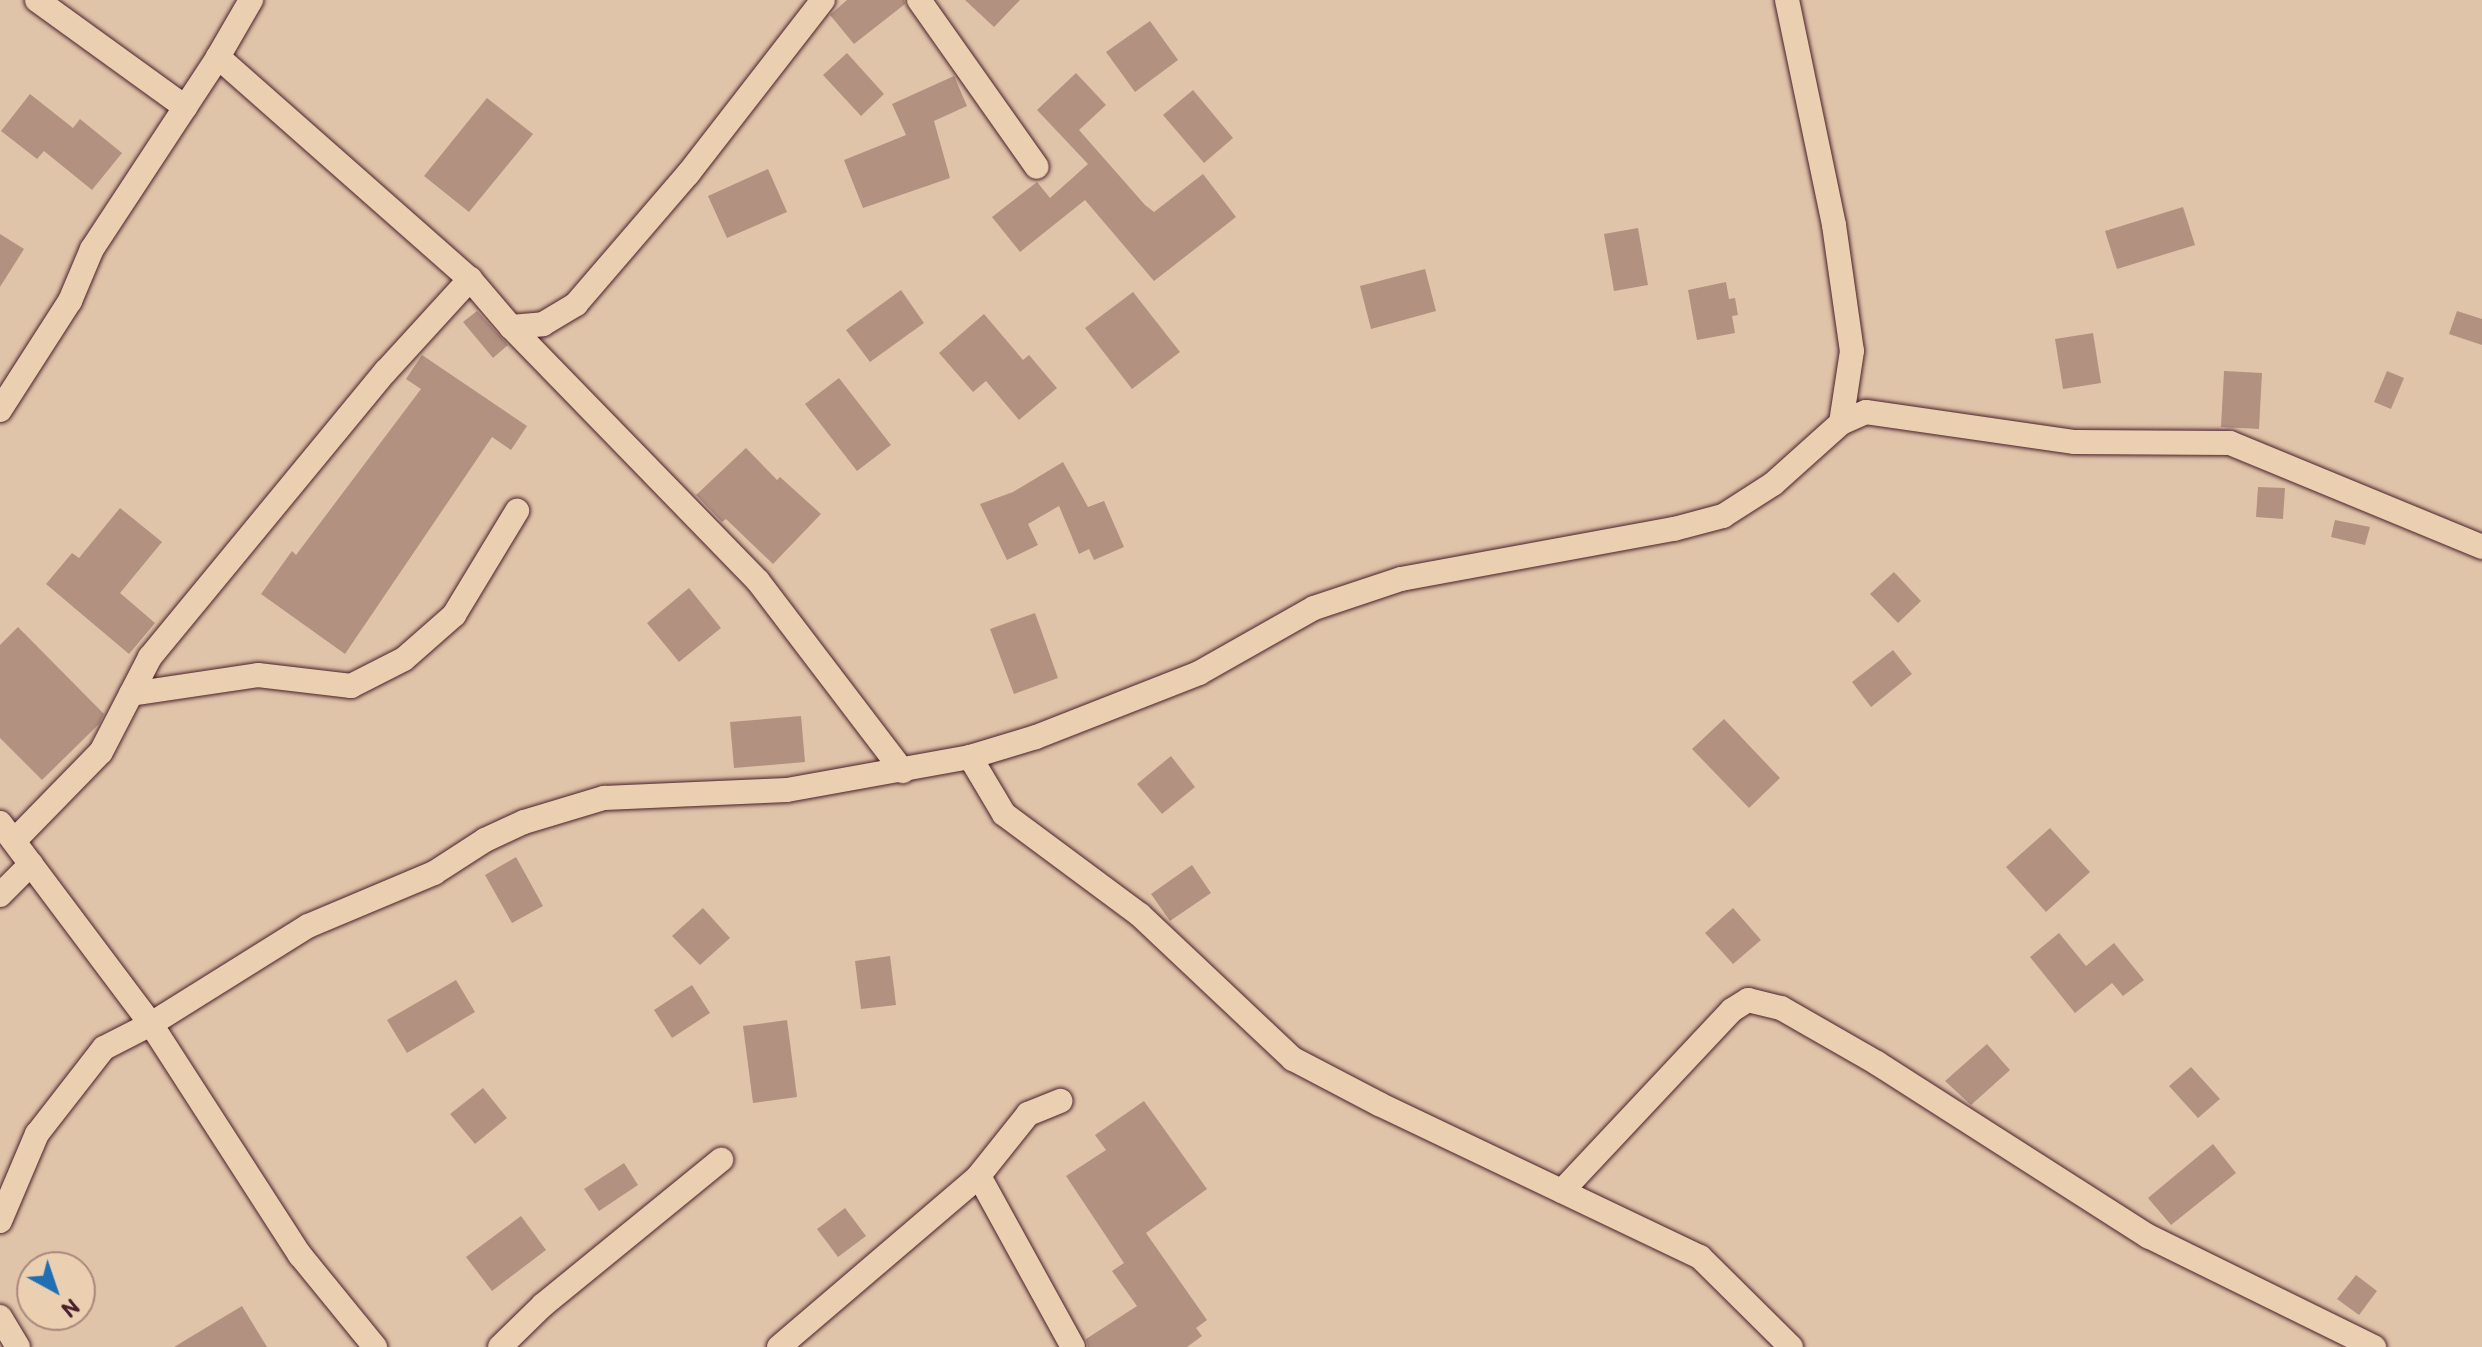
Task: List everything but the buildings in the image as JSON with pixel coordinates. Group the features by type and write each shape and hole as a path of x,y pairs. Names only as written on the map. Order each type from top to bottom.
{"street":[{"path":"37,0 185,107"},
{"path":"0,410 70,301 92,249 218,57 251,0"},
{"path":"511,327 543,324 576,304 688,174 823,0"},
{"path":"919,0 1037,167"},
{"path":"1787,0 1834,225 1852,351 1841,423"},
{"path":"218,57 470,279 511,327 758,581 903,771"},
{"path":"375,1347 300,1255 151,1024 7,832 101,752 150,657 386,371 470,279"},
{"path":"0,1221 37,1134 104,1048 151,1024 308,926 434,873 485,840 555,810 604,798 787,790 970,757 1036,737 1199,673 1314,608 1401,579 1674,529 1723,516 1773,484 1841,423 1866,412 2075,442 2230,443 2482,547"},
{"path":"131,694 258,675 351,686 404,659 454,615 517,511"},
{"path":"970,757 1004,814 1140,915 1293,1059 1700,1257 1791,1347"},
{"path":"0,895 31,864"},
{"path":"1562,1191 1732,1010 1748,1000 1781,1008 1877,1063 2148,1236 2374,1347"},
{"path":"779,1347 979,1176 1028,1114 1060,1101"},
{"path":"500,1347 543,1305 721,1160"},
{"path":"979,1176 1073,1347"},
{"path":"0,1317 18,1347"}]}
